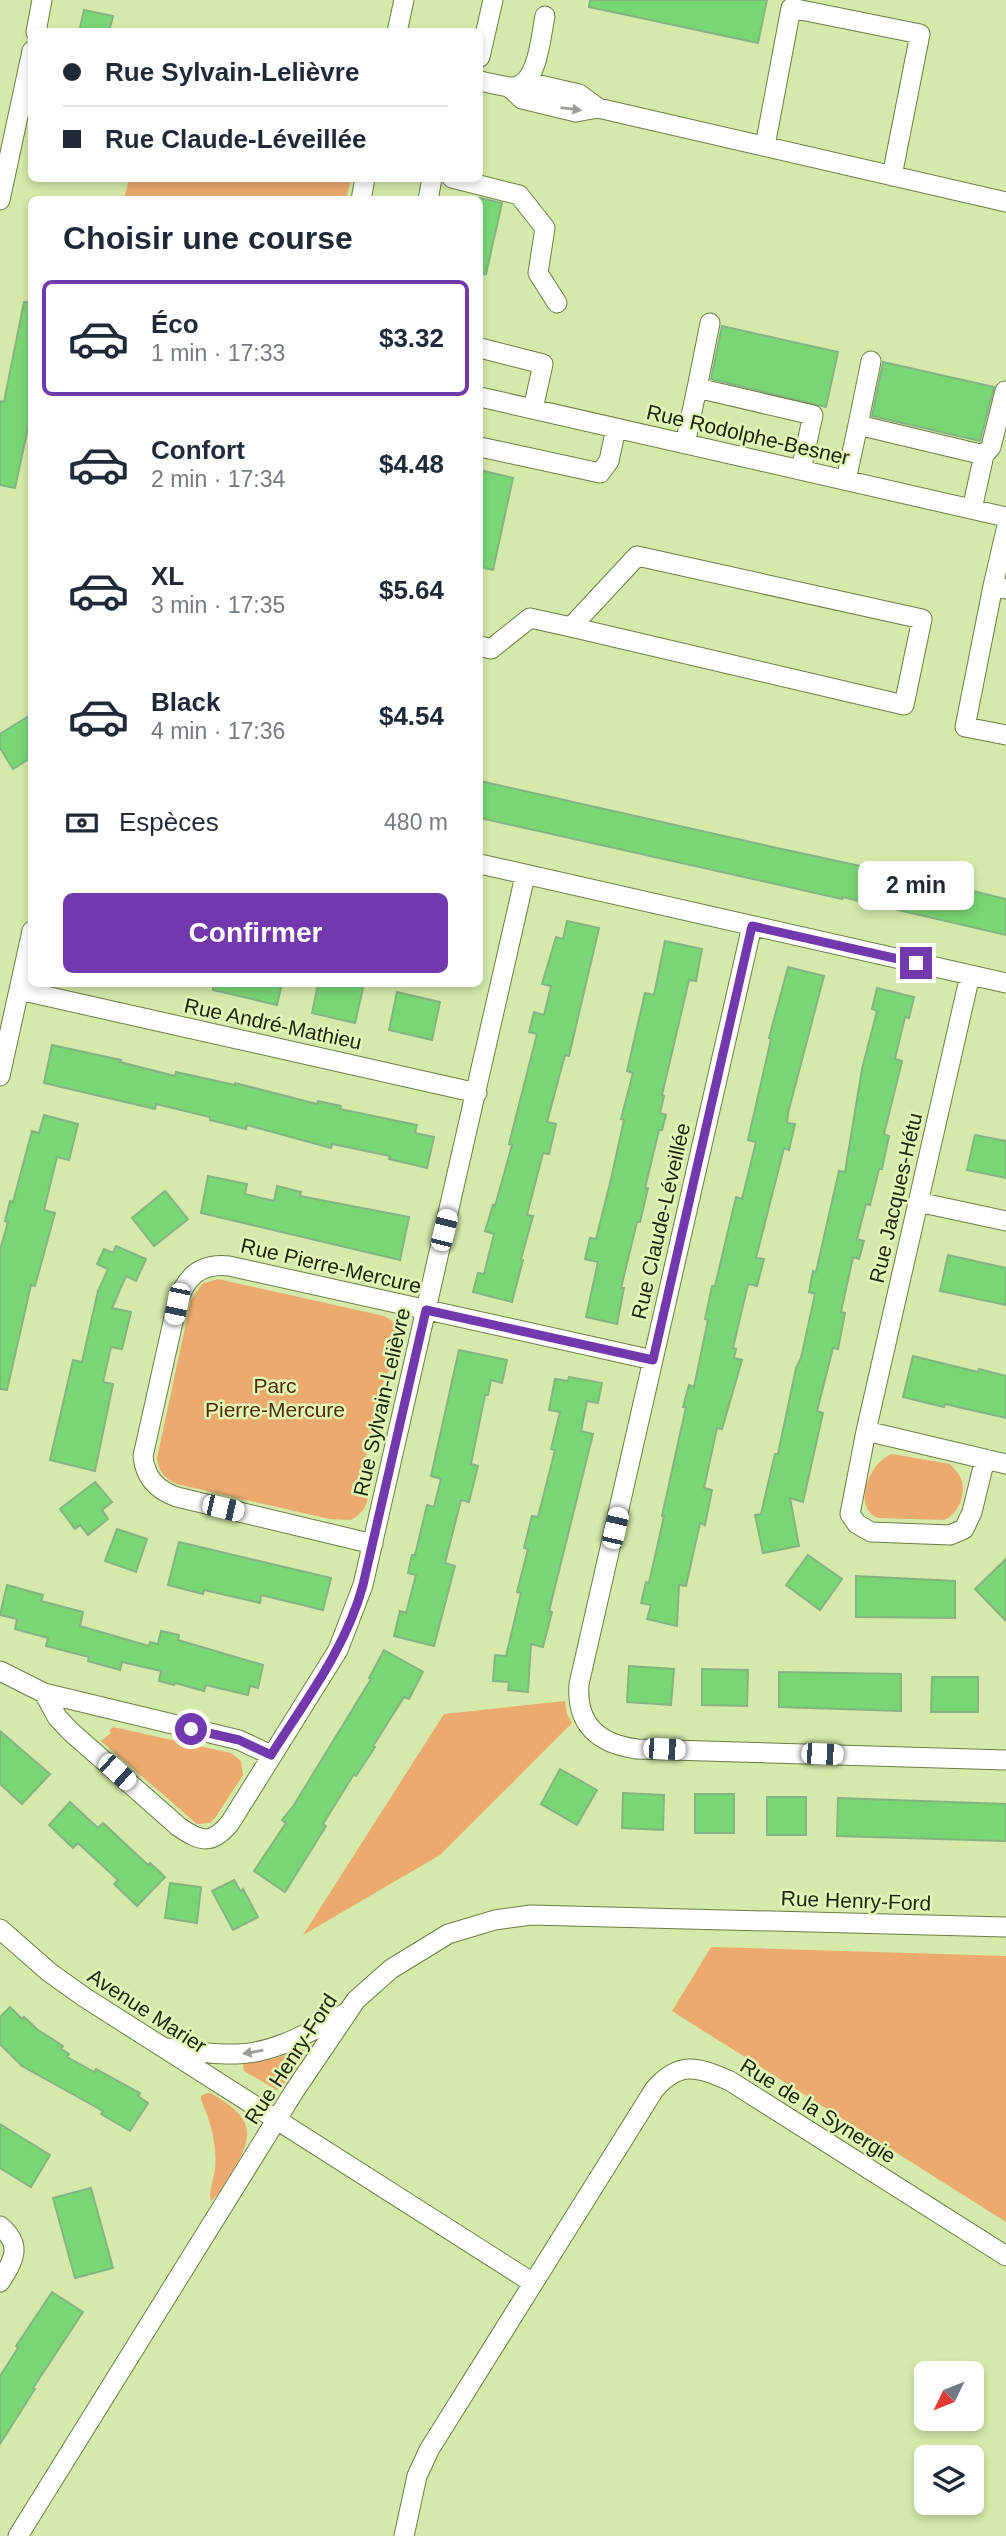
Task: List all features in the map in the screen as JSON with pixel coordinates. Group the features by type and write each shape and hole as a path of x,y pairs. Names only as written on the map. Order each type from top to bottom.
{"street":[{"path":"37,28 42,0"},
{"path":"398,28 404,0"},
{"path":"483,43 492,0"},
{"path":"765,146 791,8 920,34 892,176"},
{"path":"483,81 518,84 533,71 545,16"},
{"path":"0,200 3,170 28,67"},
{"path":"518,84 522,99 576,112 598,108 1006,202"},
{"path":"468,182 519,195 545,229 538,273 557,303"},
{"path":"685,444 710,323"},
{"path":"483,348 544,356 533,409"},
{"path":"846,480 871,360"},
{"path":"697,388 813,415 801,470"},
{"path":"972,509 984,455 991,447 1005,391"},
{"name":"Rue Rodolphe-Besner","path":"483,398 1006,517"},
{"path":"858,425 984,455"},
{"path":"483,448 600,473 609,461 616,428"},
{"path":"1006,530 999,587 965,727 1006,735"},
{"path":"483,647 491,649 530,618 904,705 922,619 637,556 571,627"},
{"path":"483,865 1006,983"},
{"name":"Rue Sylvain-Lelièvre","path":"44,1693 57,1717 70,1731 179,1827 201,1839 209,1839 223,1831 338,1650 359,1599 373,1544 525,876"},
{"name":"Rue Claude-Léveillée","path":"752,926 579,1684 581,1713 592,1730 612,1744 637,1749 1006,1760"},
{"path":"0,1076 28,949"},
{"name":"Rue Jacques-Hétu","path":"970,975 866,1431 850,1514 857,1524 871,1532 950,1535 964,1528 972,1512 985,1459"},
{"name":"Rue André-Mathieu","path":"19,990 477,1093"},
{"path":"918,1202 1006,1222"},
{"name":"Rue Pierre-Mercure","path":"373,1544 167,1494 152,1482 144,1466 143,1456 181,1292 192,1274 210,1266 229,1266 653,1360"},
{"path":"866,1431 1006,1464"},
{"path":"0,1671 44,1693 239,1740 271,1755"},
{"name":"Rue Henry-Ford","path":"18,2536 345,2014 378,1979 421,1949 462,1929 514,1916 567,1914 1006,1927"},
{"name":"Avenue Marier","path":"0,1929 60,1981 277,2121"},
{"path":"163,2048 222,2054 254,2052 286,2043 345,2014"},
{"name":"Rue de la Synergie","path":"404,2536 418,2476 429,2450 654,2090 673,2073 685,2068 697,2069 730,2081 1006,2256"},
{"path":"277,2121 533,2283"},
{"path":"0,2225 15,2247 12,2261 0,2282"}],"green space":[{"path":"128,182 350,182 347,196 125,196"},
{"name":"Parc Pierre-Mercure","path":"218,1279 384,1316 402,1331 404,1345 385,1378 372,1427 365,1466 368,1499 360,1513 351,1520 329,1519 177,1484 161,1471 157,1458 191,1300 202,1284"},
{"path":"892,1454 950,1464 963,1485 957,1509 944,1520 878,1518 870,1512 865,1495 867,1484 877,1465"},
{"path":"565,1701 572,1723 440,1855 303,1935 444,1714"},
{"path":"113,1727 231,1753 241,1761 243,1775 215,1818 210,1823 197,1824 101,1741 111,1733 109,1731"},
{"path":"711,1947 1006,1956 1006,2222 672,2011"},
{"path":"303,2049 305,2052 285,2083 277,2090 244,2071 243,2064 247,2062 273,2059"},
{"path":"207,2093 234,2109 246,2125 247,2134 241,2156 211,2201 215,2150 201,2100 201,2096"}],"building":[{"path":"590,0 767,0 758,43 589,7"},
{"path":"84,10 113,16 110,28 80,28"},
{"path":"483,199 502,203 486,274 483,274"},
{"path":"24,302 28,302 28,428 15,488 0,485 0,401 4,402"},
{"path":"722,326 838,352 826,407 711,379"},
{"path":"883,362 994,387 980,441 872,416"},
{"path":"483,471 513,478 493,570 483,568"},
{"path":"28,716 28,760 13,769 0,748 0,734"},
{"path":"483,782 768,846 865,867 866,865 1006,899 1006,935 483,819"},
{"path":"567,921 599,928 569,1056 565,1055 547,1122 556,1124 549,1154 543,1153 527,1215 533,1216 512,1302 473,1292 478,1273 484,1274 494,1234 485,1231 512,1145 509,1144 537,1034 529,1032 534,1012 544,1015 551,986 542,984 556,937 563,939"},
{"path":"665,941 702,949 696,981 689,980 662,1095 660,1113 666,1115 662,1130 659,1130 640,1222 637,1222 621,1288 624,1288 617,1324 586,1317 598,1262 585,1259 590,1238 596,1239 611,1179 624,1120 621,1119 633,1073 627,1071 645,993 654,995"},
{"path":"788,967 824,976 788,1113 787,1123 795,1124 789,1150 784,1148 756,1258 764,1259 757,1286 748,1284 733,1348 736,1349 734,1358 742,1360 722,1429 717,1428 704,1488 712,1490 705,1525 700,1523 686,1586 679,1585 677,1626 647,1619 651,1605 641,1603 646,1582 649,1583 664,1516 686,1407 683,1407 689,1385 694,1387 712,1286 715,1286 736,1197 742,1199 756,1142 748,1140 771,1039 769,1038"},
{"path":"213,987 281,987 277,1005 213,990"},
{"path":"317,987 363,987 355,1023 312,1013"},
{"path":"877,988 914,997 909,1018 905,1017 895,1059 902,1061 884,1134 889,1136 882,1169 879,1169 870,1205 866,1204 857,1239 864,1241 859,1259 853,1257 841,1312 845,1313 838,1349 833,1348 817,1411 823,1413 803,1502 790,1498 799,1546 763,1553 755,1515 761,1514 775,1454 778,1454 815,1294 809,1292 813,1271 816,1272 839,1171 845,1172 862,1069 877,1011 872,1009"},
{"path":"397,992 440,1002 432,1040 389,1030"},
{"path":"52,1045 121,1060 120,1062 175,1076 176,1072 235,1083 417,1125 415,1133 434,1137 427,1168 389,1159 390,1156 332,1144 331,1148 247,1125 246,1129 156,1104 155,1109 44,1083"},
{"path":"44,1115 78,1124 69,1160 57,1157 44,1210 55,1213 35,1286 31,1285 7,1390 0,1389 0,1250 8,1222 5,1221 10,1201 13,1202 32,1131 39,1133"},
{"path":"975,1135 1006,1141 1006,1178 967,1170"},
{"path":"208,1176 247,1184 245,1194 274,1201 277,1186 301,1192 300,1196 409,1217 400,1260 201,1213"},
{"path":"165,1191 188,1219 154,1246 132,1218"},
{"path":"116,1246 146,1259 136,1281 126,1276 112,1308 131,1312 122,1349 111,1347 103,1382 113,1384 95,1471 50,1460 73,1360 82,1362 98,1291 108,1269 97,1264 104,1249 113,1253"},
{"path":"948,1255 1006,1268 1006,1305 940,1291"},
{"path":"459,1350 507,1360 502,1383 491,1380 488,1395 485,1395 471,1464 478,1466 469,1502 461,1500 445,1563 455,1566 434,1646 394,1636 400,1611 406,1613 416,1575 408,1573 412,1555 415,1555 427,1505 434,1507 441,1479 431,1476"},
{"path":"913,1356 1006,1376 1006,1418 903,1397"},
{"path":"569,1377 602,1383 598,1403 587,1401 581,1431 593,1434 549,1611 552,1612 543,1647 531,1644 528,1692 508,1690 509,1682 493,1681 495,1655 506,1656 521,1593 517,1592 528,1549 524,1548 532,1516 538,1517 555,1450 551,1449 560,1412 549,1410 555,1379 568,1381"},
{"path":"95,1482 112,1502 102,1510 108,1519 88,1535 80,1525 75,1529 60,1509"},
{"path":"117,1529 147,1539 136,1572 105,1561"},
{"path":"179,1542 331,1578 323,1610 261,1595 260,1603 204,1590 203,1594 168,1585"},
{"path":"808,1555 842,1579 820,1610 786,1585"},
{"path":"1006,1559 1006,1621 975,1589"},
{"path":"856,1576 955,1581 955,1618 856,1617"},
{"path":"7,1585 43,1595 41,1601 83,1612 80,1626 149,1646 150,1642 158,1644 161,1631 179,1635 178,1640 263,1665 258,1688 250,1686 248,1695 206,1685 204,1691 159,1681 161,1671 122,1662 120,1670 88,1661 89,1657 46,1646 48,1638 15,1629 17,1619 0,1615"},
{"path":"384,1650 423,1672 409,1699 404,1697 373,1746 375,1747 356,1776 354,1774 285,1892 254,1871 286,1823 282,1820 294,1805 371,1679 369,1678"},
{"path":"629,1666 674,1669 671,1705 627,1702"},
{"path":"702,1669 748,1670 747,1706 702,1705"},
{"path":"779,1672 901,1674 901,1711 779,1707"},
{"path":"932,1677 978,1677 978,1712 931,1712"},
{"path":"0,1731 50,1774 22,1804 0,1784"},
{"path":"560,1769 597,1790 577,1825 541,1804"},
{"path":"623,1793 664,1795 663,1830 622,1828"},
{"path":"695,1794 734,1794 734,1833 695,1833"},
{"path":"767,1797 806,1797 806,1835 767,1835"},
{"path":"838,1798 1006,1804 1006,1841 837,1836"},
{"path":"70,1802 98,1828 103,1823 148,1865 150,1863 165,1877 137,1906 114,1884 118,1880 78,1843 73,1848 49,1825"},
{"path":"234,1880 241,1892 243,1889 258,1917 233,1930 212,1891"},
{"path":"170,1883 201,1887 197,1923 165,1918"},
{"path":"10,2007 22,2019 24,2017 63,2046 61,2049 69,2054 67,2057 140,2093 138,2096 148,2103 130,2131 101,2114 103,2111 22,2066 0,2044 0,2017"},
{"path":"0,2124 50,2155 31,2187 0,2168"},
{"path":"91,2188 113,2268 75,2278 53,2198"},
{"path":"52,2292 83,2312 0,2444 0,2376 18,2348 16,2346"}],"route":[{"path":"191,1729 239,1740 271,1755 338,1650 363,1585 426,1310 653,1360 752,926 916,963"}]}
